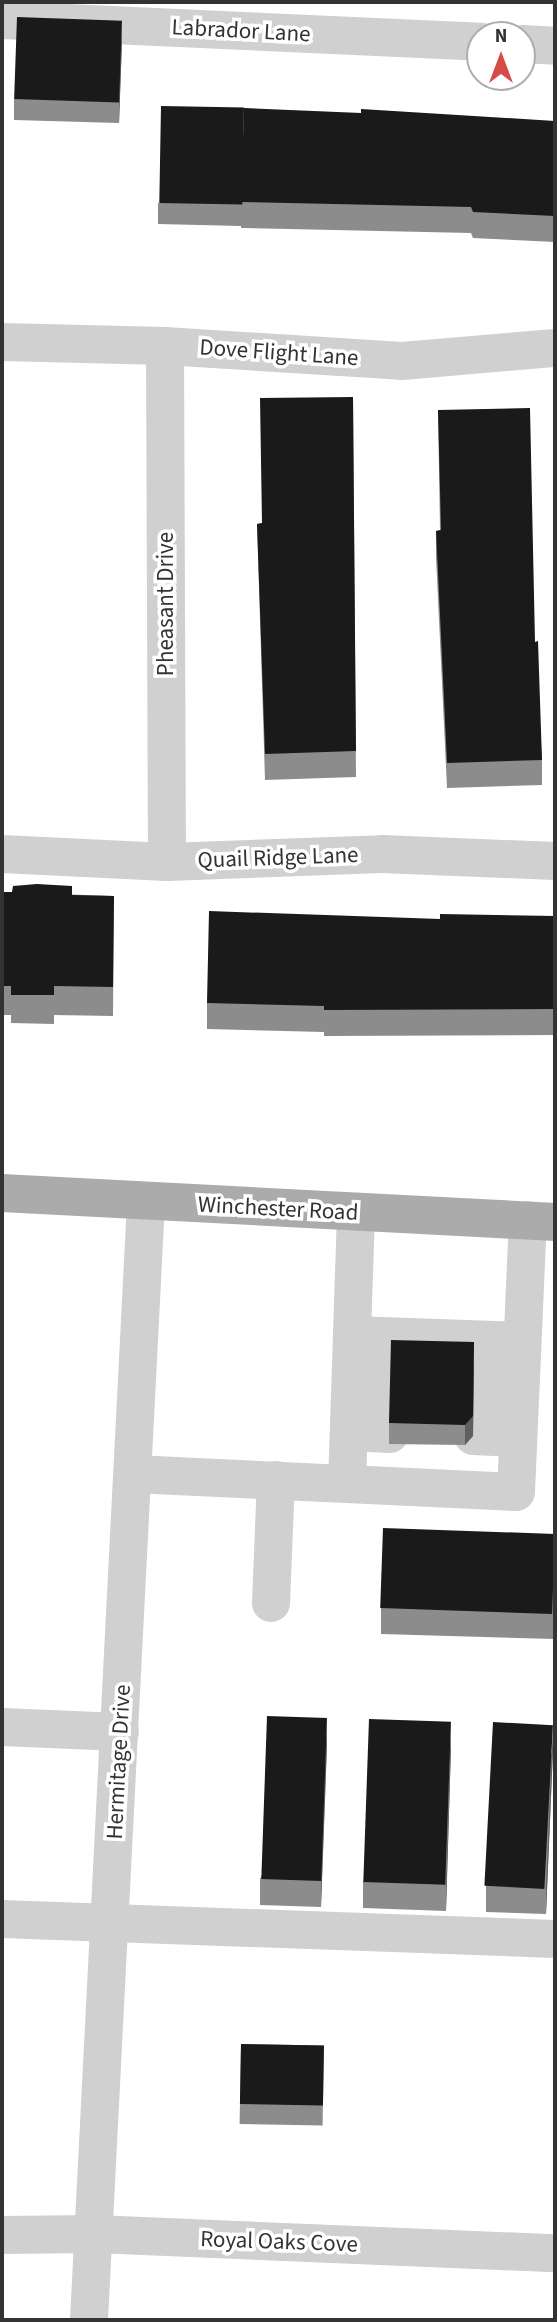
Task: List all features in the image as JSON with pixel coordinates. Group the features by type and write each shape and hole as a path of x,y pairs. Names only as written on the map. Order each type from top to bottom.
{"main road":[{"name":"Winchester Road","path":"2,1193 146,1203 542,1221"}],"street":[{"name":"Labrador Lane","path":"2,20 466,41"},
{"path":"536,45 555,46"},
{"name":"Dove Flight Lane","path":"2,342 164,346 402,361 555,348"},
{"name":"Pheasant Drive","path":"164,346 167,862"},
{"name":"Quail Ridge Lane","path":"2,854 167,862 382,854 555,861"},
{"name":"Hermitage Drive","path":"89,2320 146,1203"},
{"path":"347,1484 356,1213"},
{"path":"132,1474 516,1492 520,1392 542,1221"},
{"path":"351,1386 520,1392"},
{"path":"351,1386 390,1404 351,1386"},
{"path":"520,1392 473,1407 520,1392"},
{"path":"271,1603 276,1480"},
{"path":"2,1727 120,1732"},
{"path":"2,1919 555,1939"},
{"name":"Royal Oaks Cove","path":"2,2235 95,2234 555,2253"}],"building":[{"path":"17,17 122,21 119,103 14,99"},
{"path":"161,106 244,107 242,204 159,203"},
{"path":"244,108 361,113 361,109 555,121 555,216 473,212 471,207 241,202"},
{"path":"353,397 356,751 265,754 257,524 262,523 260,398"},
{"path":"530,408 535,642 538,641 542,760 447,763 436,531 441,530 438,410"},
{"path":"13,886 72,886 72,895 114,896 113,987 54,986 54,995 11,995 11,986 2,986 2,892 12,892"},
{"path":"209,911 440,919 440,914 555,916 555,1009 324,1010 324,1006 207,1003"},
{"path":"391,1340 474,1342 473,1416 465,1425 389,1423"},
{"path":"383,1528 555,1534 552,1614 380,1608"},
{"path":"267,1716 327,1718 321,1881 261,1879"},
{"path":"369,1719 451,1722 445,1885 363,1882"},
{"path":"493,1722 553,1725 544,1889 484,1886"},
{"path":"241,2044 324,2045 323,2105 240,2104"}]}
